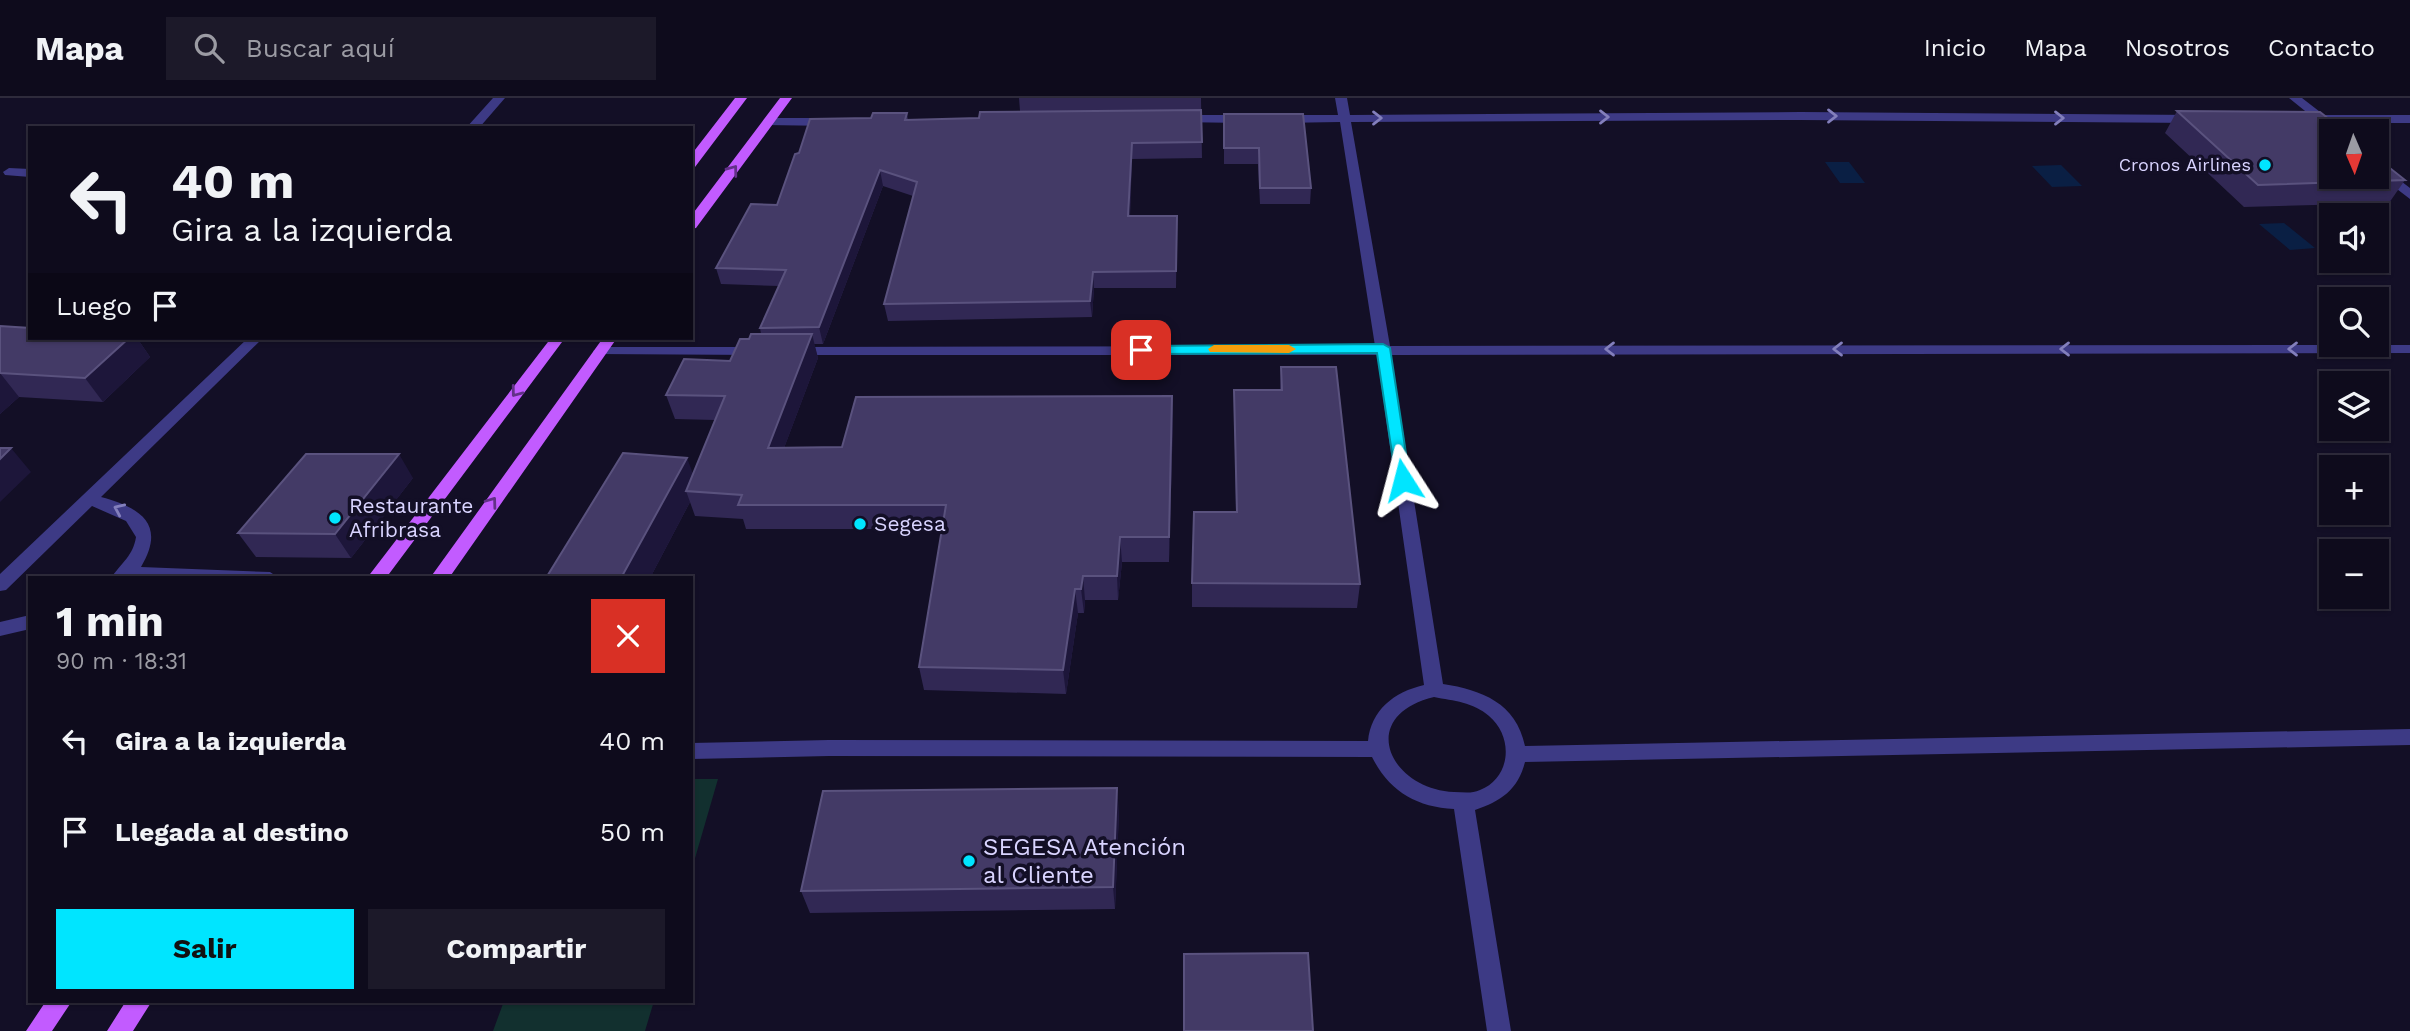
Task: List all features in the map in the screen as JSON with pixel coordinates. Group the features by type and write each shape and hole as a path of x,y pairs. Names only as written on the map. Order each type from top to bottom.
{"main road":[{"path":"693,161 741,98"},
{"path":"693,222 786,98"},
{"path":"378,576 556,340"},
{"path":"440,576 605,344"},
{"path":"38,1031 59,1003"},
{"path":"118,1031 139,1003"}],"street":[{"path":"474,126 499,98"},
{"path":"1341,98 1383,348 1434,690"},
{"path":"2295,98 2322,119"},
{"path":"1167,120 1800,116 2212,119"},
{"path":"2294,119 2319,119"},
{"path":"2389,119 2410,119"},
{"path":"769,122 851,122"},
{"path":"9,172 28,173"},
{"path":"2389,177 2410,194"},
{"path":"0,585 254,340"},
{"path":"605,344 2410,349"},
{"path":"87,499 126,511 137,519 143,530 144,544 139,558 123,575"},
{"path":"123,575 172,576"},
{"path":"0,628 28,622"},
{"path":"1434,690 1464,693 1493,707 1512,729 1518,754 1517,766 1503,786 1479,799 1447,802 1416,792 1392,773 1379,749 1378,736 1387,713 1406,697 1434,690"},
{"path":"1518,754 2410,737"},
{"path":"693,751 829,748 1379,749"},
{"path":"1463,802 1499,1031"}],"green space":[{"path":"693,779 718,779 693,865"},
{"path":"503,1003 653,1003 645,1031 493,1031"}],"water":[{"path":"1825,162 1849,162 1865,183 1840,183"},
{"path":"2061,165 2082,186 2052,187 2032,166"},
{"path":"2284,223 2315,248 2290,250 2259,224"}],"building":[{"path":"1201,110 1202,142 1132,143 1128,216 1177,216 1176,271 1093,272 1090,301 884,304 917,182 880,170 819,327 760,328 786,270 716,268 751,204 777,205 810,119 871,118 873,113 907,113 905,120 979,118 980,112"},
{"path":"2177,111 2320,112 2329,119 2319,119 2319,183 2258,185"},
{"path":"1224,114 1303,114 1311,188 1260,188 1259,148 1224,148"},
{"path":"2389,167 2405,180 2389,181"},
{"path":"0,326 28,328 28,340 127,340 85,378 0,373"},
{"path":"751,334 812,334 768,448 842,447 856,397 1172,396 1169,537 1120,537 1117,576 1083,576 1081,589 1075,589 1063,670 919,667 946,505 738,505 742,495 686,491 725,396 666,395 684,359 730,361 740,339 749,339"},
{"path":"1281,367 1336,367 1360,584 1192,583 1194,512 1237,512 1234,390 1282,390"},
{"path":"0,448 11,448 0,459"},
{"path":"623,453 687,458 622,576 547,576"},
{"path":"306,454 399,454 335,534 238,533"},
{"name":"SEGESA Atención al Cliente","path":"1117,788 1113,887 801,891 823,791"},
{"path":"1308,953 1313,1031 1184,1031 1184,954"}],"slow traffic":[{"path":"1214,349 1289,349"}],"place":[{"name":"Cronos Airlines","path":"2265,165"},
{"name":"Restaurante Afribrasa","path":"335,518"},
{"name":"Segesa","path":"860,524"},
{"name":"SEGESA Atención al Cliente","path":"969,861"}],"route":[{"path":"1141,350 1383,348 1403,480"}]}
